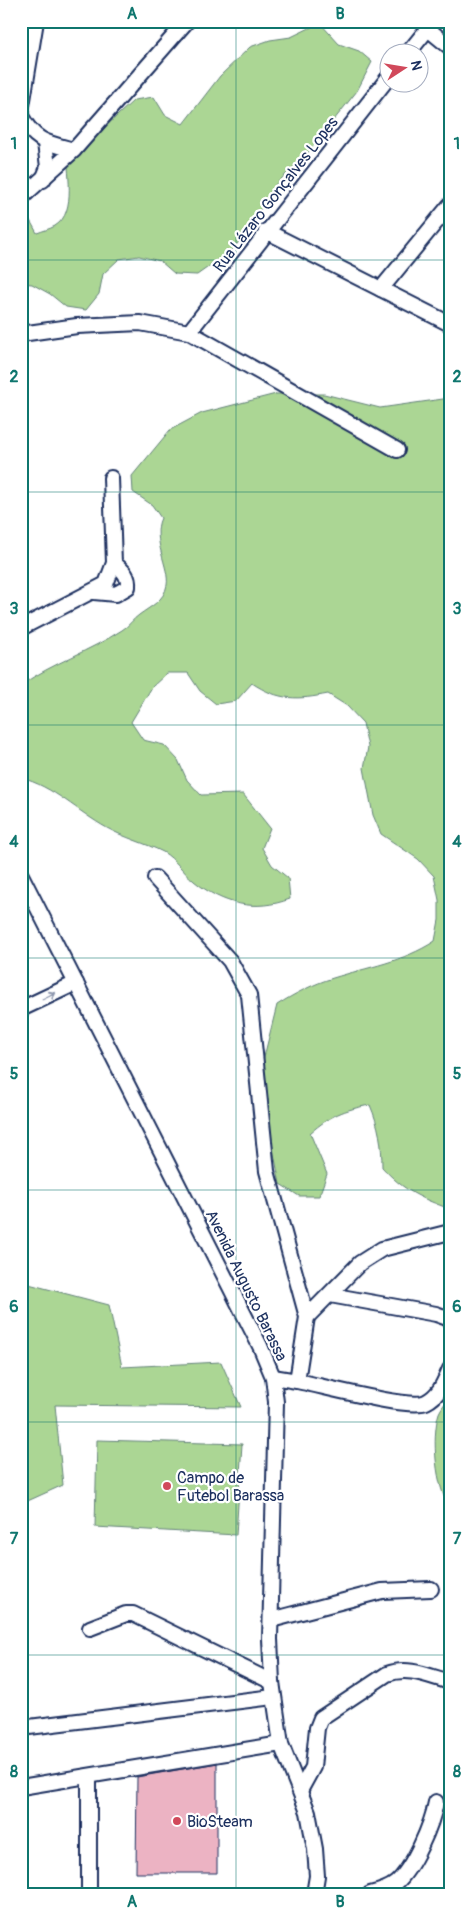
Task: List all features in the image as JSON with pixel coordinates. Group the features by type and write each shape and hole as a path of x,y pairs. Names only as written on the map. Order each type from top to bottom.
{"street":[{"path":"21,112 36,21"},
{"path":"21,198 74,150 186,21"},
{"path":"417,42 431,25 450,47"},
{"name":"Rua Lázaro Gonçalves Lopes","path":"189,332 266,231 378,91"},
{"path":"21,116 35,136 44,143 74,150"},
{"path":"43,180 48,167 44,143"},
{"path":"381,289 450,205"},
{"path":"266,231 450,324"},
{"path":"21,334 77,326 140,323 189,332 397,450"},
{"path":"21,628 94,592 106,584 112,569 111,478"},
{"path":"94,592 116,594 128,587 128,579 125,573 112,569"},
{"name":"Avenida Augusto Barassa","path":"21,875 260,1346 273,1377 276,1402 271,1620 273,1697 281,1744 308,1812 315,1849 317,1876 314,1894"},
{"path":"154,878 230,961 249,995 267,1171 307,1317 297,1380"},
{"path":"21,1009 76,983"},
{"path":"307,1317 360,1263 382,1249 450,1232"},
{"path":"330,1295 436,1314 450,1319"},
{"path":"273,1377 297,1380 406,1404 424,1403 439,1393 450,1369"},
{"path":"271,1620 382,1592 432,1589"},
{"path":"90,1628 126,1614 133,1614 272,1682"},
{"path":"300,1788 313,1767 317,1728 321,1718 387,1674 399,1670 409,1670 450,1682"},
{"path":"29,1727 273,1697"},
{"path":"21,1787 281,1744"},
{"path":"89,1776 89,1894"},
{"path":"370,1894 396,1884 410,1864 433,1817 436,1802"}],"green space":[{"path":"320,23 339,44 359,51 372,62 357,91 306,155 276,184 244,236 231,251 197,275 175,274 160,261 139,256 119,259 103,274 99,294 86,310 66,307 50,294 32,284 21,283 21,213 27,215 37,233 55,226 62,219 69,201 67,147 104,128 134,100 154,97 165,115 183,124 220,76 250,47 270,40 291,37"},
{"path":"276,394 324,394 380,408 450,398 450,1209 413,1193 382,1167 379,1135 370,1105 338,1114 310,1133 327,1174 319,1196 299,1196 280,1184 266,1113 261,1069 277,1005 318,983 398,959 423,948 435,941 439,920 439,900 434,876 418,859 381,834 373,815 364,768 368,747 363,723 347,706 328,694 298,698 280,696 252,683 236,701 216,704 200,691 188,673 167,673 152,687 131,722 143,740 164,745 178,760 187,780 201,795 243,794 270,828 262,848 272,865 288,878 290,899 277,903 264,905 240,904 216,896 194,881 163,852 107,828 55,793 21,778 21,685 124,628 156,603 165,591 167,585 166,570 158,535 161,518 152,505 133,492 132,476 170,430 202,413"},
{"path":"21,1282 109,1305 122,1367 221,1362 241,1407 55,1405 63,1485 21,1504"},
{"path":"450,1397 450,1508 441,1488 438,1475 435,1435 439,1413"},
{"name":"Campo de Futebol Barassa","path":"97,1440 242,1444 236,1535 95,1527"}],"building":[{"name":"BioSteam","path":"217,1763 217,1873 136,1873 137,1777"}],"place":[{"name":"Campo de Futebol Barassa","path":"167,1486"},
{"name":"BioSteam","path":"177,1821"}]}
